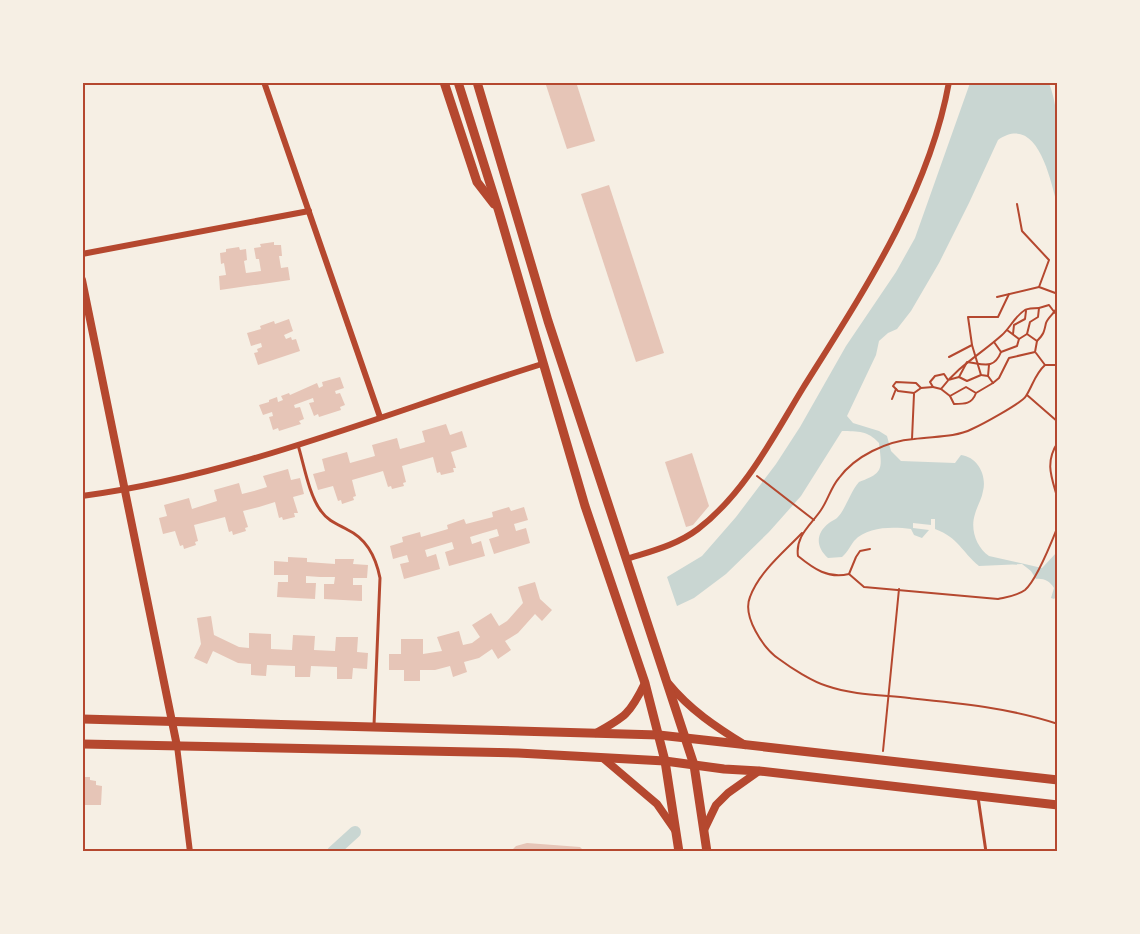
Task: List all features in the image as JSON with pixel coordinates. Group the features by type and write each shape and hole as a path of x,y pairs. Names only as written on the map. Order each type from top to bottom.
{"main road":[{"path":"444,82 477,182 499,212"},
{"path":"458,82 499,212 585,506 645,683 665,761 679,852"},
{"path":"477,82 548,321 686,737 694,765 707,852"},
{"path":"82,718 659,735 1058,780"},
{"path":"82,744 518,753 665,761 1058,805"}],"street":[{"path":"264,82 380,417"},
{"path":"627,559 678,542 692,533 717,512 752,471 885,255 925,165 945,108 949,82"},
{"path":"82,254 309,211"},
{"path":"82,280 177,746 190,852"},
{"path":"82,496 125,490 251,459 542,364"},
{"path":"668,682 682,700 710,723 746,745"},
{"path":"596,734 624,717 636,702 645,683"},
{"path":"604,759 657,804 676,831"},
{"path":"704,830 716,805 728,793 759,771"}],"lane":[{"path":"297,444 320,509 336,525 350,530 362,539 371,550 377,564 380,578 374,727"},
{"path":"978,795 986,852"}],"path":[{"path":"1017,204 1022,231 1049,260 1039,287"},
{"path":"997,297 1039,287 1058,294"},
{"path":"981,375 972,345 968,317 998,317 1009,294"},
{"path":"941,389 967,362 994,342 1026,310 1049,305 1055,313"},
{"path":"1045,365 1035,352 1037,341 1045,333 1047,321 1058,306"},
{"path":"1038,317 1039,308"},
{"path":"1025,319 1026,310"},
{"path":"1019,315 1030,322"},
{"path":"1038,317 1047,321"},
{"path":"1000,352 1017,346 1019,339 1027,334 1030,322 1038,317"},
{"path":"1013,334 1014,325 1025,319"},
{"path":"1007,330 1019,339"},
{"path":"1027,334 1037,341"},
{"path":"994,342 1000,352"},
{"path":"949,357 972,345"},
{"path":"993,383 988,376 990,365 997,360 1000,352"},
{"path":"921,388 916,383 896,382 893,386 898,391 914,393 921,388 933,387 941,389 950,396 954,404 966,404 974,399 976,393 999,378 1009,358 1035,352"},
{"path":"967,362 990,365"},
{"path":"959,377 967,362"},
{"path":"1058,365 1045,365 1038,372 1027,395 1022,400 966,432 896,441 857,460 843,473 814,520 758,581 749,597 747,608 756,634 777,658 825,686 850,692 1004,710 1058,724"},
{"path":"933,387 930,382 935,376 944,375 948,380"},
{"path":"948,380 959,377 967,381 981,375 988,376"},
{"path":"966,387 967,381"},
{"path":"966,387 976,393"},
{"path":"950,396 966,387"},
{"path":"892,399 896,389"},
{"path":"912,439 914,393"},
{"path":"1027,395 1058,422"},
{"path":"1058,442 1050,457 1049,473 1058,500"},
{"path":"760,477 814,520"},
{"path":"849,574 864,587 998,599 1013,596 1025,590 1049,550 1058,526"},
{"path":"802,533 797,546 798,556 814,569 828,574 839,577 849,574"},
{"path":"849,574 861,551 870,549"},
{"path":"883,759 899,589"}],"shaded area":[{"path":"970,83 1049,83 1058,127 1057,204 1046,165 1032,142 1023,135 1011,134 998,140 939,263 911,311 897,329 879,341 876,355 847,416 853,423 879,431 887,436 891,451 901,461 955,463 961,455 972,459 980,468 984,479 973,526 975,537 981,548 989,556 1042,568 1057,552 1057,596 1054,599 1051,598 1054,588 1046,580 1036,579 1031,571 1022,564 979,566 955,541 935,529 935,519 931,519 931,525 913,523 913,528 929,530 922,538 914,535 911,529 873,530 854,541 842,557 828,558 819,545 821,532 840,514 859,482 877,473 881,464 879,443 875,439 862,432 842,431 801,496 769,532 726,574 694,598 677,606 667,577 702,556 736,517 776,464 846,346 896,272 915,238"}],"building":[{"path":"545,82 576,82 595,141 567,149"},
{"path":"609,185 664,353 636,362 581,194"},
{"path":"274,242 274,245 281,245 282,256 279,256 281,268 288,267 290,280 220,290 219,276 226,275 224,263 221,264 220,253 226,252 226,249 239,247 240,250 246,249 247,260 244,261 246,273 261,271 254,248 261,247 260,244"},
{"path":"289,319 293,331 284,335 286,339 291,337 292,340 296,339 300,351 258,365 254,353 262,347 261,343 251,346 247,333 261,329 260,326 274,321 275,324"},
{"path":"340,377 344,388 335,391 336,394 340,393 345,405 340,407 341,410 319,417 318,414 314,416 309,403 314,402 313,398 294,405 295,408 300,407 304,419 299,421 301,424 279,431 278,428 273,430 269,417 273,416 272,412 263,415 259,405 269,400 277,397 278,402 283,400 281,396 289,393 290,395 317,383 319,388 323,386 322,382"},
{"path":"446,424 450,435 462,431 467,447 451,452 456,468 453,468 454,472 441,475 440,472 437,473 433,457 402,466 406,482 403,483 404,486 392,489 391,486 388,487 383,471 352,480 356,496 353,497 354,500 342,504 341,500 338,501 333,486 318,490 313,474 325,471 322,459 347,452 350,463 375,456 372,445 397,438 400,449 425,442 422,431"},
{"path":"692,453 709,506 693,525 686,527 665,462"},
{"path":"288,469 291,480 300,478 304,494 293,497 298,513 294,513 295,517 283,520 282,517 279,518 275,502 243,511 248,527 245,528 246,531 233,535 232,531 229,532 225,517 194,525 198,541 195,542 196,545 184,549 183,545 180,546 175,531 163,534 159,518 167,516 164,505 189,498 192,509 217,501 214,490 239,483 242,494 254,491 267,487 263,476"},
{"path":"509,507 511,511 524,507 528,520 514,524 516,531 526,528 530,543 494,554 489,539 499,536 497,529 483,533 470,537 472,544 481,541 485,556 449,566 445,552 454,549 452,542 425,550 427,557 436,554 440,569 404,579 400,564 409,562 407,555 393,559 390,546 403,542 402,537 420,532 421,537 448,529 447,525 464,519 466,524 493,517 492,512"},
{"path":"288,557 307,558 307,562 335,564 335,559 354,559 353,564 368,565 367,578 353,578 353,585 362,585 362,601 324,599 324,584 334,584 335,577 306,576 306,583 316,583 315,599 277,597 278,582 288,582 288,575 274,575 274,561 288,562"},
{"path":"535,582 540,599 552,610 542,621 535,614 518,633 505,641 511,650 498,659 492,649 479,658 464,662 467,672 453,677 450,666 435,670 420,670 420,681 404,681 404,670 389,670 389,654 401,654 401,639 423,639 423,654 442,651 437,637 459,631 463,645 472,643 480,637 472,625 491,613 499,626 507,621 523,603 518,587"},
{"path":"211,616 214,635 239,647 249,648 249,633 271,634 271,649 292,650 293,635 315,636 314,650 335,651 336,637 358,637 357,652 368,653 367,669 353,668 352,679 337,679 337,667 311,666 310,677 295,677 295,666 267,665 266,676 251,675 251,664 238,663 213,651 207,664 194,658 201,644 197,618"},
{"path":"82,777 90,777 90,780 96,781 96,785 102,786 101,805 82,805"},
{"path":"527,843 580,847 585,852 510,852 516,846"}],"waterway":[{"path":"333,852 355,832"}]}
